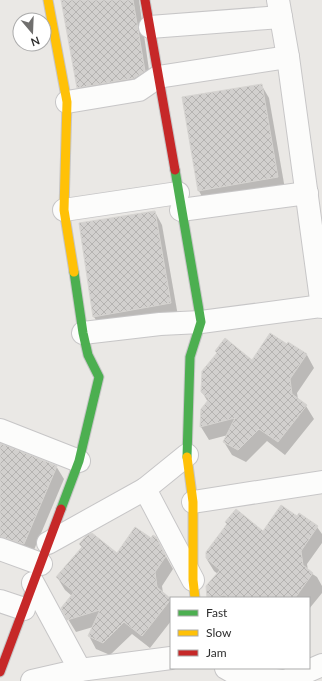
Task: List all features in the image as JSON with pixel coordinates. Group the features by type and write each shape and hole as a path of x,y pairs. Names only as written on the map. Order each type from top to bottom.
{"street":[{"path":"0,672 79,461 99,377 88,355 83,333 64,210 67,102 48,0"},
{"path":"145,0 201,322 190,357 187,456 193,502 194,589"},
{"path":"83,333 160,324 201,322 322,306 288,56 280,8 150,27"},
{"path":"67,102 139,90 158,77 288,56"},
{"path":"64,210 180,201 307,194"},
{"path":"0,430 79,461"},
{"path":"48,544 145,489 187,456"},
{"path":"193,502 322,482"},
{"path":"145,489 194,589"},
{"path":"0,549 37,573 80,670"},
{"path":"0,602 24,609"},
{"path":"37,680 80,670 170,658"},
{"path":"228,669 240,676 285,681 322,665"}],"building":[{"path":"61,0 133,0 145,71 134,78 77,88"},
{"path":"262,84 278,177 198,191 182,97"},
{"path":"155,211 171,303 93,317 79,223"},
{"path":"270,333 307,354 290,379 292,394 307,405 278,442 259,429 238,450 223,442 235,418 200,427 201,409 209,399 201,392 202,371 217,353 215,351 225,338 252,360"},
{"path":"0,443 57,466 24,544 0,537"},
{"path":"281,505 297,516 299,513 318,526 301,551 303,565 313,573 296,597 227,597 224,595 217,597 207,597 206,586 220,570 206,558 206,552 227,524 225,522 236,509 263,531"},
{"path":"135,527 151,538 153,535 156,537 166,556 155,572 157,587 170,598 170,600 142,636 124,622 103,643 88,636 100,610 67,620 61,608 74,592 56,577 82,547 79,544 86,536 92,533 117,553"}],"traffic: fast":[{"path":"175,170 201,322 190,357 187,457"},
{"path":"61,509 79,461 99,377 88,355 83,333 74,272"}],"traffic: slow":[{"path":"48,0 67,102 64,210 74,272"},
{"path":"187,457 193,502 193,580 195,597"}],"traffic: jam":[{"path":"145,0 175,170"},
{"path":"0,672 61,509"}]}
